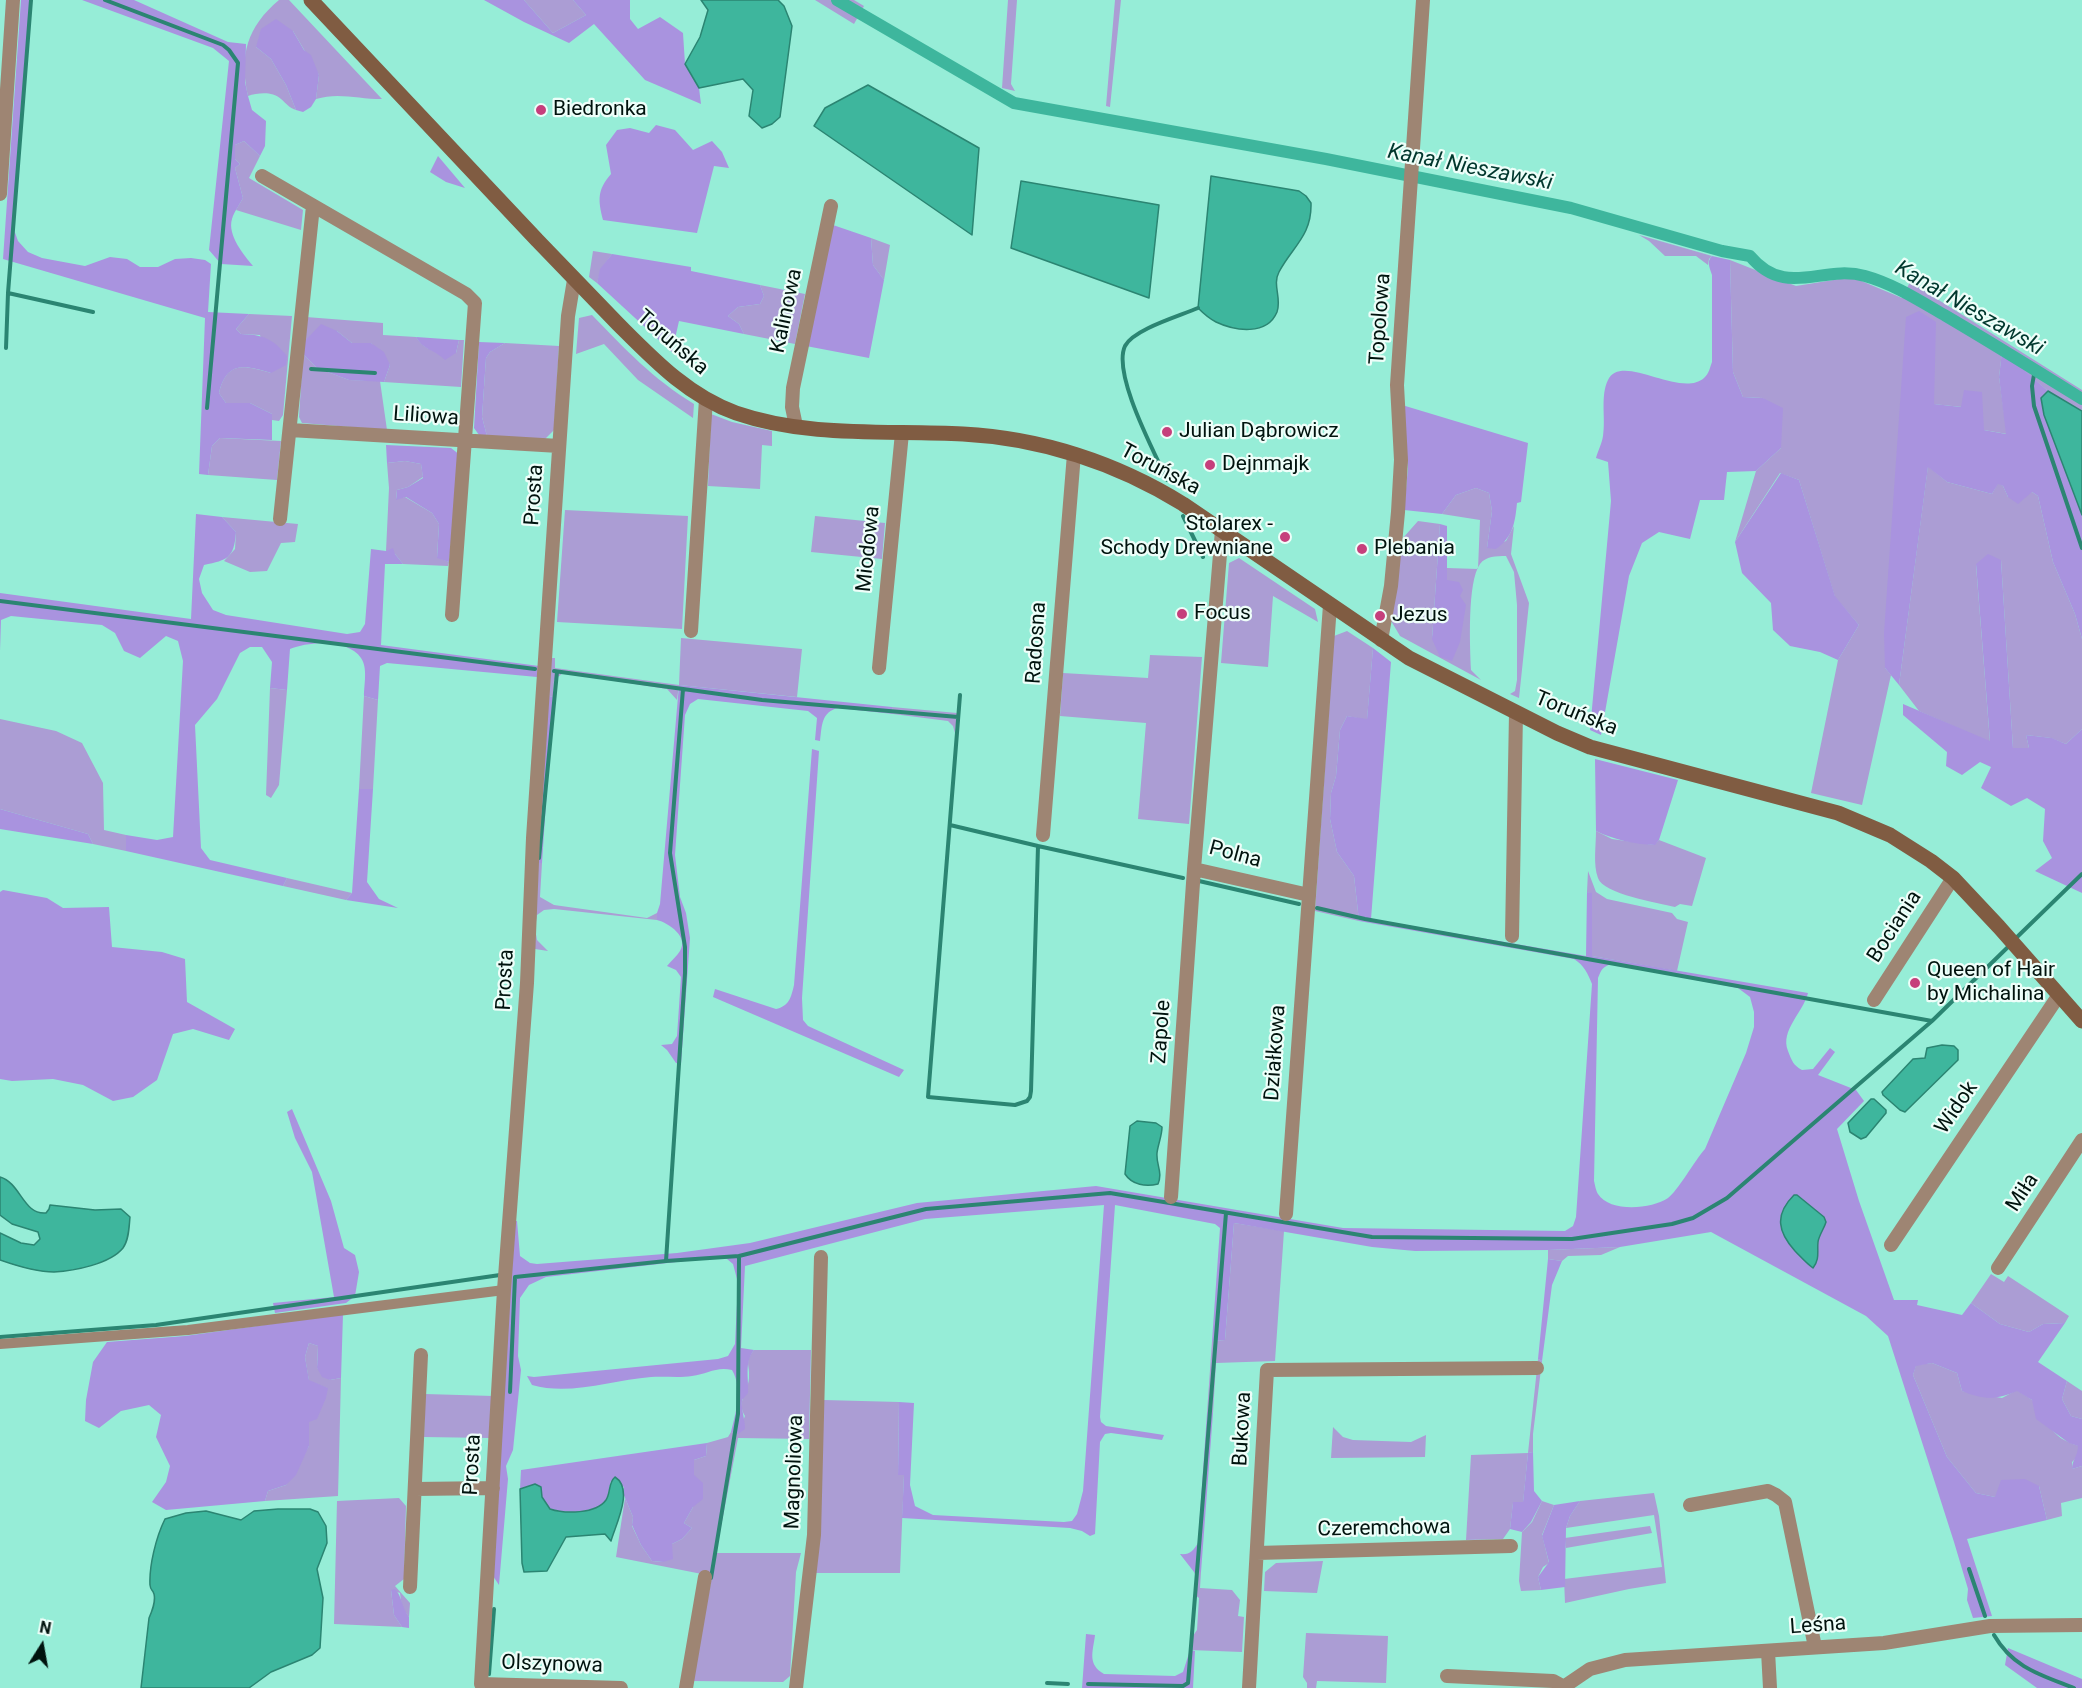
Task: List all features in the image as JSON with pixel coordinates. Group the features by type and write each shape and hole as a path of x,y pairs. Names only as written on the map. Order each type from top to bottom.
{"main road":[{"name":"Toruńska","path":"311,0 645,352 677,380 706,399 751,417 796,426 862,432 986,436 1026,442 1074,454 1117,469 1156,488 1222,530 1381,640 1433,671 1557,733 1590,747 1811,805 1856,819 1890,835 1953,878 2082,1021"}],"street":[{"path":"0,194 13,0"},
{"name":"Topolowa","path":"1381,640 1390,586 1398,512 1401,460 1397,385 1423,0"},
{"path":"262,176 466,294 475,303 452,615"},
{"path":"280,519 313,206"},
{"name":"Kalinowa","path":"796,426 792,407 793,388 831,206"},
{"name":"Prosta","path":"482,1684 504,1290 527,983 533,838 568,316 574,279"},
{"path":"691,631 706,399"},
{"name":"Liliowa","path":"290,430 559,447"},
{"name":"Miodowa","path":"879,668 902,433"},
{"name":"Radosna","path":"1043,835 1074,454"},
{"name":"Polna","path":"1222,530 1194,869 1309,895"},
{"path":"1309,895 1330,605"},
{"path":"1512,936 1516,713"},
{"name":"Zapole","path":"1171,1197 1194,869"},
{"name":"Bociania","path":"1874,1000 1953,878"},
{"name":"Działkowa","path":"1286,1214 1309,895"},
{"name":"Widok","path":"1891,1245 2059,995"},
{"name":"Miła","path":"1998,1268 2082,1140"},
{"name":"Magnoliowa","path":"796,1688 814,1535 821,1257"},
{"path":"0,1344 188,1330 504,1290"},
{"path":"410,1587 421,1354"},
{"name":"Bukowa","path":"1249,1688 1267,1370 1537,1368"},
{"path":"415,1489 493,1488"},
{"path":"1690,1505 1768,1491 1785,1502 1815,1647"},
{"name":"Czeremchowa","path":"1257,1553 1511,1546"},
{"path":"686,1688 705,1577"},
{"name":"Leśna","path":"1563,1687 1590,1669 1615,1661 1884,1643 1990,1626 2082,1625"},
{"path":"1768,1651 1770,1688"},
{"path":"1447,1676 1553,1681 1563,1687"},
{"name":"Olszynowa","path":"482,1684 621,1688"}],"shaded area":[{"path":"21,0 31,0 13,227 18,241 28,252 42,258 85,266 110,257 127,259 140,267 158,267 175,259 205,260 211,264 208,312 249,314 236,329 241,334 256,335 267,339 277,345 287,356 286,365 271,373 245,367 232,370 227,375 219,393 226,403 250,403 272,414 272,440 220,438 212,446 208,475 199,474 205,318 3,259"},
{"path":"82,0 134,0 228,42 246,44 245,82 252,110 266,121 265,146 260,156 244,141 235,145 235,159 240,164 235,168 243,198 233,216 231,225 237,244 253,266 221,264 209,250 229,61 213,48"},
{"path":"279,0 289,0 382,99 340,96 316,99 319,75 293,31 256,47 271,59 286,85 296,110 277,96 260,94 248,96 245,81 245,55 248,43 259,21"},
{"path":"484,0 524,0 553,33 586,15 573,0 630,0 630,19 638,29 660,17 683,33 685,64 699,88 701,104 645,80 594,24 569,43"},
{"path":"524,0 573,0 586,15 553,33"},
{"path":"701,0 778,0 784,6 792,26 780,117 772,124 762,128 749,116 753,90 743,79 699,88 685,64 700,37 708,10"},
{"path":"815,0 854,0 864,6 854,24"},
{"path":"1008,0 1017,0 1011,84 1015,91 1002,88"},
{"path":"1115,0 1121,0 1110,107 1106,106"},
{"path":"276,19 293,31 304,50 311,55 319,75 316,99 311,107 303,112 296,110 286,85 271,59 256,47 261,29"},
{"path":"868,85 979,148 972,235 814,126 825,108"},
{"path":"656,125 675,130 693,150 712,141 722,152 729,168 714,166 697,233 603,220 600,195 603,185 611,174 606,145 617,130 630,128 649,133"},
{"path":"244,141 260,156 249,178 303,210 301,230 236,210 243,198 235,168 240,164 235,159 235,145"},
{"path":"438,156 465,188 446,182 430,172"},
{"path":"1211,176 1299,191 1311,203 1305,233 1277,277 1277,312 1272,320 1258,328 1232,328 1216,322 1198,308"},
{"path":"1021,181 1159,205 1149,298 1011,248"},
{"path":"833,225 871,238 873,265 884,280 869,358 806,346"},
{"path":"1639,235 1712,256 1708,265 1696,256 1665,256"},
{"path":"871,238 890,245 884,280 873,265"},
{"path":"593,251 612,254 601,269 597,283 589,277"},
{"path":"612,254 691,267 691,271 760,285 764,296 760,304 738,307 728,316 739,324 744,334 679,321 672,352 597,283 600,269"},
{"path":"1712,256 1730,260 1733,372 1743,397 1763,398 1783,408 1781,448 1756,471 1727,472 1724,500 1700,500 1690,539 1659,532 1642,543 1629,576 1601,735 1590,730 1611,501 1608,462 1596,458 1603,436 1606,386 1615,373 1626,371 1681,383 1694,383 1706,376 1712,362 1712,275 1709,263"},
{"path":"1730,260 1796,286 1852,277 1902,298 1910,282 2082,390 2082,411 2048,391 2002,352 1999,377 2007,434 1984,430 1962,407 1933,404 1935,322 1885,668 1891,675 1862,805 1811,793 1838,660 1859,625 1835,597 1799,480 1780,473 1735,542 1756,471 1781,448 1763,398 1743,397 1733,372"},
{"path":"760,285 805,294 795,344 744,334 739,324 728,316 738,307 760,304 764,296"},
{"path":"1919,311 1936,322 1934,404 1961,407 1964,390 1982,392 1984,430 2006,434 1999,377 2002,351 2048,391 2041,398 2044,415 2082,515 2082,639 2075,614 2053,562 2038,496 2032,492 2018,504 2008,497 2003,486 1998,484 1992,494 1947,482 1928,467 1899,685 1885,668 1884,633 1906,317"},
{"path":"249,314 292,316 283,415 279,421 272,420 272,414 250,403 226,403 219,393 222,383 232,370 244,367 271,373 260,335 241,334 236,329"},
{"path":"592,315 652,374 694,404 693,418 638,380 604,344 576,354 579,318"},
{"path":"306,317 383,323 383,335 416,337 424,346 439,352 456,353 459,340 464,340 461,387 384,382 390,365 371,343 352,343 337,331 303,343"},
{"path":"321,324 337,331 352,343 371,343 384,352 390,365 384,382 349,380 317,368 303,354 303,343"},
{"path":"416,337 459,340 456,353 445,360 422,345"},
{"path":"479,342 505,343 490,352 486,358 482,417 487,436 479,435 474,428"},
{"path":"505,343 559,346 554,430 543,441 487,436 482,417 486,358 490,352"},
{"path":"303,354 317,368 349,380 380,381 387,430 302,423 299,417"},
{"path":"2048,391 2082,411 2082,515 2044,415 2041,398"},
{"path":"1402,405 1528,443 1521,502 1517,503 1510,534 1496,549 1487,548 1492,511 1489,493 1476,488 1456,495 1442,514 1404,510 1408,468"},
{"path":"711,414 732,422 772,431 772,446 762,445 760,489 708,486"},
{"path":"220,438 281,441 277,480 208,475 212,446"},
{"path":"386,445 451,448 460,455 449,562 437,558 439,524 432,513 406,497 396,500 397,490 408,487 423,478 421,464 405,461 387,463"},
{"path":"405,461 421,464 423,477 408,487 397,490 396,499 405,497 432,513 439,524 437,557 449,562 448,566 403,564 395,554 386,551 389,488 387,463"},
{"path":"1928,466 1947,482 1992,494 1998,483 2003,486 2008,497 2032,492 2038,496 2053,562 2075,614 2082,639 2082,729 2066,744 2051,738 2026,735 2029,748 2013,748 2001,560 1976,565 1990,742 1919,711 1899,685"},
{"path":"1781,473 1799,480 1835,596 1859,625 1838,660 1820,652 1790,646 1773,630 1771,603 1742,573 1735,542"},
{"path":"1476,488 1489,493 1492,511 1487,548 1506,541 1514,526 1511,554 1529,603 1519,698 1510,694 1515,691 1517,680 1517,605 1514,572 1506,556 1488,558 1482,561 1478,568 1480,520 1442,514 1456,495"},
{"path":"565,510 688,516 682,629 557,622"},
{"path":"196,514 222,517 236,532 231,553 224,559 204,565 199,579 202,593 213,610 226,615 347,634 360,632 365,624 371,549 386,551 393,548 403,564 385,564 381,645 539,666 537,677 387,663 380,666 378,700 364,696 363,662 348,647 318,643 290,649 287,690 270,688 272,662 262,647 250,647 240,653 217,699 195,725 201,848 210,860 287,878 283,886 126,851 126,835 157,840 173,837 183,661 178,641 166,636 140,658 124,651 115,633 102,625 11,616 1,620 0,651 0,593 191,619"},
{"path":"815,516 885,523 882,559 811,552"},
{"path":"222,517 298,524 295,542 281,543 267,571 250,572 224,561 235,549 236,532"},
{"path":"1418,521 1440,524 1432,639 1447,581 1447,568 1478,569 1471,599 1470,646 1471,670 1481,680 1400,636 1390,619 1403,538"},
{"path":"1440,524 1447,526 1447,580 1459,582 1463,590 1460,596 1466,605 1460,642 1452,661 1440,657 1432,639"},
{"path":"1988,554 2001,560 2013,748 2029,748 2026,735 2052,738 2066,744 2082,729 2082,893 2035,871 2052,858 2043,841 2045,809 2027,798 2011,806 1981,788 1991,767 1980,762 1962,775 1946,766 1947,752 1903,715 1903,704 1990,741 1976,564"},
{"path":"1239,558 1315,609 1318,622 1273,596 1268,667 1221,663 1229,563"},
{"path":"1347,631 1373,648 1367,720 1347,716 1340,730 1336,776 1331,793 1330,819 1337,852 1354,876 1359,921 1315,911 1334,636"},
{"path":"681,638 802,649 797,697 679,685"},
{"path":"1373,648 1391,662 1371,919 1586,956 1587,892 1592,893 1592,956 1808,993 1789,1029 1786,1043 1788,1051 1793,1062 1802,1070 1813,1069 1830,1048 1835,1052 1818,1075 1856,1090 1864,1101 1837,1129 1859,1201 1894,1300 1918,1300 1917,1305 1962,1315 1971,1303 2000,1324 2029,1332 2043,1324 2065,1323 2038,1362 2067,1381 2062,1399 2071,1416 2082,1419 2082,1466 2072,1469 2078,1446 2069,1443 2036,1419 2032,1400 2017,1391 1990,1398 1970,1394 1962,1391 1957,1373 1932,1363 1916,1366 1913,1375 1947,1457 1976,1493 1995,1497 2001,1480 2025,1479 2039,1486 2047,1520 1967,1539 1992,1616 1973,1618 1967,1600 1968,1589 1954,1542 1888,1336 1866,1316 1711,1232 1620,1247 1415,1251 1372,1247 1234,1223 1225,1340 1212,1341 1220,1228 1215,1224 1115,1205 1101,1422 1106,1426 1164,1435 1162,1440 1105,1434 1100,1442 1095,1534 1090,1536 1070,1528 902,1518 904,1475 898,1475 899,1402 914,1403 910,1485 915,1506 933,1515 1072,1521 1077,1514 1083,1491 1104,1205 925,1219 745,1266 741,1348 754,1350 748,1365 748,1393 742,1400 745,1429 738,1434 731,1432 738,1393 732,1370 722,1369 692,1376 651,1377 561,1389 532,1385 527,1376 718,1359 728,1356 735,1344 738,1283 733,1264 727,1259 720,1257 546,1277 529,1285 520,1298 518,1356 521,1370 513,1450 506,1466 508,1479 499,1585 493,1576 513,1221 517,1221 520,1256 530,1263 537,1264 677,1253 750,1243 917,1203 1096,1186 1343,1228 1565,1231 1573,1226 1576,1217 1592,984 1583,967 1574,959 1359,921 1354,876 1337,852 1330,819 1331,793 1336,776 1340,730 1347,716 1367,719","holes":["1612,964 1738,988 1750,997 1754,1012 1754,1027 1746,1053 1705,1149 1676,1189 1661,1202 1642,1207 1621,1207 1604,1200 1597,1193 1594,1181 1598,978 1601,971"]},
{"path":"1150,655 1202,657 1189,824 1138,819 1146,723 1060,716 1063,673 1148,678"},
{"path":"550,658 555,658 555,668 679,685 677,700 667,689 563,673 554,680 553,697 546,695"},
{"path":"679,685 892,707 893,714 838,708 832,710 823,720 820,741 815,740 817,718 808,711 698,699 690,704 685,715 675,855 680,897 686,913 690,938 681,1064 676,1063 661,1045 672,1044 677,1036 681,977 676,970 667,966 680,951 682,941 672,927 657,920"},
{"path":"270,688 287,690 279,785 271,798 266,795"},
{"path":"546,695 553,697 542,863 535,863"},
{"path":"364,696 378,700 373,789 359,789"},
{"path":"892,707 957,713 955,733 948,721 893,714"},
{"path":"0,719 56,731 82,743 103,783 104,830 126,835 126,851 93,844 88,834 0,809"},
{"path":"812,749 819,751 802,998 803,1020 808,1026 904,1070 899,1077 713,997 715,989 776,1009 787,1004 790,998 794,985"},
{"path":"1595,759 1678,780 1659,840 1655,845 1624,841 1596,831"},
{"path":"359,789 373,789 367,882 379,899 398,908 346,900 352,893"},
{"path":"0,809 88,834 93,844 0,829"},
{"path":"1596,831 1612,839 1654,845 1659,840 1706,858 1692,906 1680,904 1675,907 1645,900 1620,893 1602,884 1596,867"},
{"path":"535,863 542,863 540,897 554,905 647,918 657,913 657,920 554,909 544,910 537,915 535,928 537,940 548,951 535,949 533,959"},
{"path":"1588,871 1596,892 1607,899 1672,913 1677,919 1688,922 1677,971 1592,956 1592,894 1587,892"},
{"path":"287,878 352,893 346,900 283,886"},
{"path":"3,890 47,898 63,908 109,907 112,947 162,952 185,959 187,1002 235,1029 229,1040 193,1029 173,1034 157,1080 133,1097 113,1101 83,1085 53,1079 12,1081 0,1079 0,892"},
{"path":"1942,1045 1954,1046 1958,1050 1958,1060 1905,1112 1900,1110 1882,1092 1913,1059 1925,1058 1927,1048"},
{"path":"1871,1099 1886,1110 1886,1113 1866,1137 1861,1139 1850,1132 1848,1123"},
{"path":"292,1109 331,1201 344,1248 355,1255 359,1272 355,1296 346,1303 275,1313 273,1303 334,1297 312,1172 295,1138 287,1112"},
{"path":"1137,1121 1156,1123 1162,1127 1157,1153 1160,1176 1158,1184 1140,1184 1131,1181 1125,1174 1130,1126"},
{"path":"0,1177 13,1185 27,1204 38,1212 46,1213 50,1205 95,1210 121,1209 130,1217 125,1245 117,1254 101,1262 62,1271 33,1270 0,1260 0,1233 21,1243 34,1245 40,1239 38,1232 12,1224 0,1215"},
{"path":"1794,1195 1824,1217 1826,1222 1819,1239 1817,1258 1813,1268 1789,1244 1782,1230 1783,1210"},
{"path":"1234,1223 1284,1231 1275,1361 1216,1363 1213,1413 1207,1413 1212,1341 1225,1340"},
{"path":"1620,1247 1601,1255 1568,1256 1562,1261 1548,1259 1548,1250"},
{"path":"1548,1259 1562,1261 1552,1285 1542,1361 1538,1359"},
{"path":"1991,1274 2004,1282 2008,1276 2069,1316 2065,1323 2043,1324 2029,1332 2000,1324 1971,1303"},
{"path":"343,1314 341,1378 330,1380 322,1377 317,1368 318,1346 309,1343 305,1357 309,1380 328,1388 326,1398 317,1419 309,1422 309,1446 296,1475 286,1485 268,1491 265,1501 166,1510 152,1502 166,1482 170,1466 156,1437 161,1415 149,1405 121,1411 99,1428 85,1421 86,1400 93,1362 107,1342 185,1336"},
{"path":"309,1343 318,1346 317,1368 330,1380 341,1378 338,1496 265,1501 268,1491 286,1485 309,1446 309,1421 327,1388 309,1381 305,1357"},
{"path":"754,1350 811,1350 809,1439 738,1438 716,1553 801,1553 796,1572 790,1676 783,1682 692,1681 712,1576 616,1557 625,1498 633,1517 632,1526 641,1545 652,1561 663,1562 672,1544 682,1539 692,1528 684,1523 693,1507 694,1460 706,1456 707,1443 728,1437 731,1432 738,1433 745,1416 742,1401 749,1378 748,1361"},
{"path":"1538,1359 1542,1361 1533,1452 1528,1453"},
{"path":"1932,1363 1957,1373 1962,1391 2002,1398 2017,1390 2033,1401 2055,1433 2079,1446 2078,1456 2072,1462 2072,1469 2082,1466 2082,1498 2061,1503 2062,1516 2047,1520 2039,1486 1995,1497 1976,1493 1947,1457 1913,1375 1916,1365"},
{"path":"2067,1381 2082,1391 2082,1419 2071,1416 2062,1399"},
{"path":"425,1394 493,1396 490,1438 424,1437"},
{"path":"824,1400 899,1402 898,1474 904,1475 900,1573 816,1573"},
{"path":"1207,1413 1213,1413 1201,1572 1194,1572 1180,1554 1191,1552 1198,1543"},
{"path":"1333,1427 1343,1437 1353,1440 1411,1442 1426,1435 1425,1457 1331,1458"},
{"path":"707,1443 706,1456 694,1460 694,1475 703,1483 703,1499 693,1507 684,1523 692,1528 682,1539 672,1544 673,1559 663,1562 652,1561 641,1545 632,1525 633,1517 623,1493 624,1487 611,1481 607,1498 601,1505 580,1512 550,1509 542,1497 541,1487 520,1489 521,1470"},
{"path":"1533,1452 1534,1491 1542,1501 1531,1522 1522,1532 1510,1529 1513,1502 1523,1502 1528,1453"},
{"path":"1528,1453 1523,1503 1513,1503 1510,1529 1503,1539 1466,1540 1471,1455"},
{"path":"615,1477 620,1482 623,1498 611,1541 605,1534 566,1537 547,1571 524,1572 520,1489 535,1484 541,1487 542,1497 550,1509 580,1512 595,1508 606,1500 611,1482"},
{"path":"1654,1493 1659,1516 1666,1583 1565,1603 1564,1579 1662,1567 1654,1515 1566,1528 1570,1516 1580,1501"},
{"path":"399,1498 406,1506 404,1579 395,1586 410,1603 409,1617 402,1608 400,1593 391,1590 394,1615 402,1627 334,1624 337,1501"},
{"path":"1542,1501 1554,1505 1542,1535 1549,1563 1543,1567 1538,1577 1541,1590 1521,1591 1519,1581 1522,1532 1532,1522"},
{"path":"1580,1501 1570,1516 1566,1528 1565,1587 1541,1590 1538,1577 1549,1562 1542,1536 1554,1505"},
{"path":"310,1509 318,1512 326,1526 327,1543 317,1569 323,1598 320,1648 312,1655 271,1672 249,1688 141,1688 149,1618 154,1600 150,1585 152,1561 165,1519 186,1513 206,1511 241,1520 254,1511"},
{"path":"1650,1526 1652,1533 1566,1548 1565,1538"},
{"path":"1323,1561 1317,1593 1264,1591 1265,1572 1276,1563"},
{"path":"1194,1572 1201,1572 1200,1588 1232,1590 1240,1600 1238,1616 1244,1617 1242,1652 1190,1650 1192,1637 1197,1630 1199,1598 1195,1595 1196,1576"},
{"path":"395,1589 409,1617 409,1628 402,1627 394,1615 391,1590"},
{"path":"1306,1633 1388,1636 1386,1683 1317,1681 1316,1688 1307,1688 1303,1677"},
{"path":"1086,1634 1095,1635 1093,1662 1104,1674 1175,1676 1183,1672 1190,1650 1195,1651 1193,1688 1082,1688"},
{"path":"2008,1648 2082,1679 2082,1688 2037,1688 2005,1665"}],"waterway":[{"path":"8,293 31,0"},
{"path":"105,0 223,45 238,63 207,408"},
{"name":"Kanał Nieszawski","path":"837,0 1014,103 1326,159 1571,208 1722,251 1750,256 1764,269 1777,276 1805,278 1849,273 1876,279 1897,288 2082,399"},
{"path":"6,348 8,293 93,312"},
{"path":"1167,480 1129,394 1124,375 1125,346 1147,329 1198,308"},
{"path":"311,369 375,373"},
{"path":"2035,369 2032,386 2034,406 2082,548"},
{"path":"1183,516 1203,557"},
{"path":"0,601 535,669"},
{"path":"554,671 762,700 958,717"},
{"path":"539,858 557,672"},
{"path":"683,689 670,853 685,947 685,973 666,1261 739,1256"},
{"path":"950,825 1038,846 1031,1091 1027,1101 1015,1105 928,1097 960,695"},
{"path":"1038,846 1183,878"},
{"path":"2014,940 2082,874"},
{"path":"1199,881 1299,904"},
{"path":"1317,908 1365,919 1932,1021"},
{"path":"711,1578 738,1414 739,1256 926,1209 1110,1193 1372,1237 1572,1239 1672,1224 1693,1218 1727,1198 1932,1021 2009,946"},
{"path":"1088,1684 1183,1686 1188,1683 1226,1213"},
{"path":"510,1392 515,1277 666,1261"},
{"path":"0,1337 156,1325 500,1275"},
{"path":"1969,1569 1985,1616"},
{"path":"489,1674 494,1609"},
{"path":"1994,1635 2019,1663 2074,1688"},
{"path":"1047,1683 1068,1684"}],"place":[{"name":"Biedronka","path":"541,110"},
{"name":"Julian Dąbrowicz","path":"1167,432"},
{"name":"Dejnmajk","path":"1210,465"},
{"name":"Stolarex - Schody Drewniane","path":"1285,537"},
{"name":"Plebania","path":"1362,549"},
{"name":"Focus","path":"1182,614"},
{"name":"Jezus","path":"1380,616"},
{"name":"Queen of Hair by Michalina","path":"1915,983"}]}
